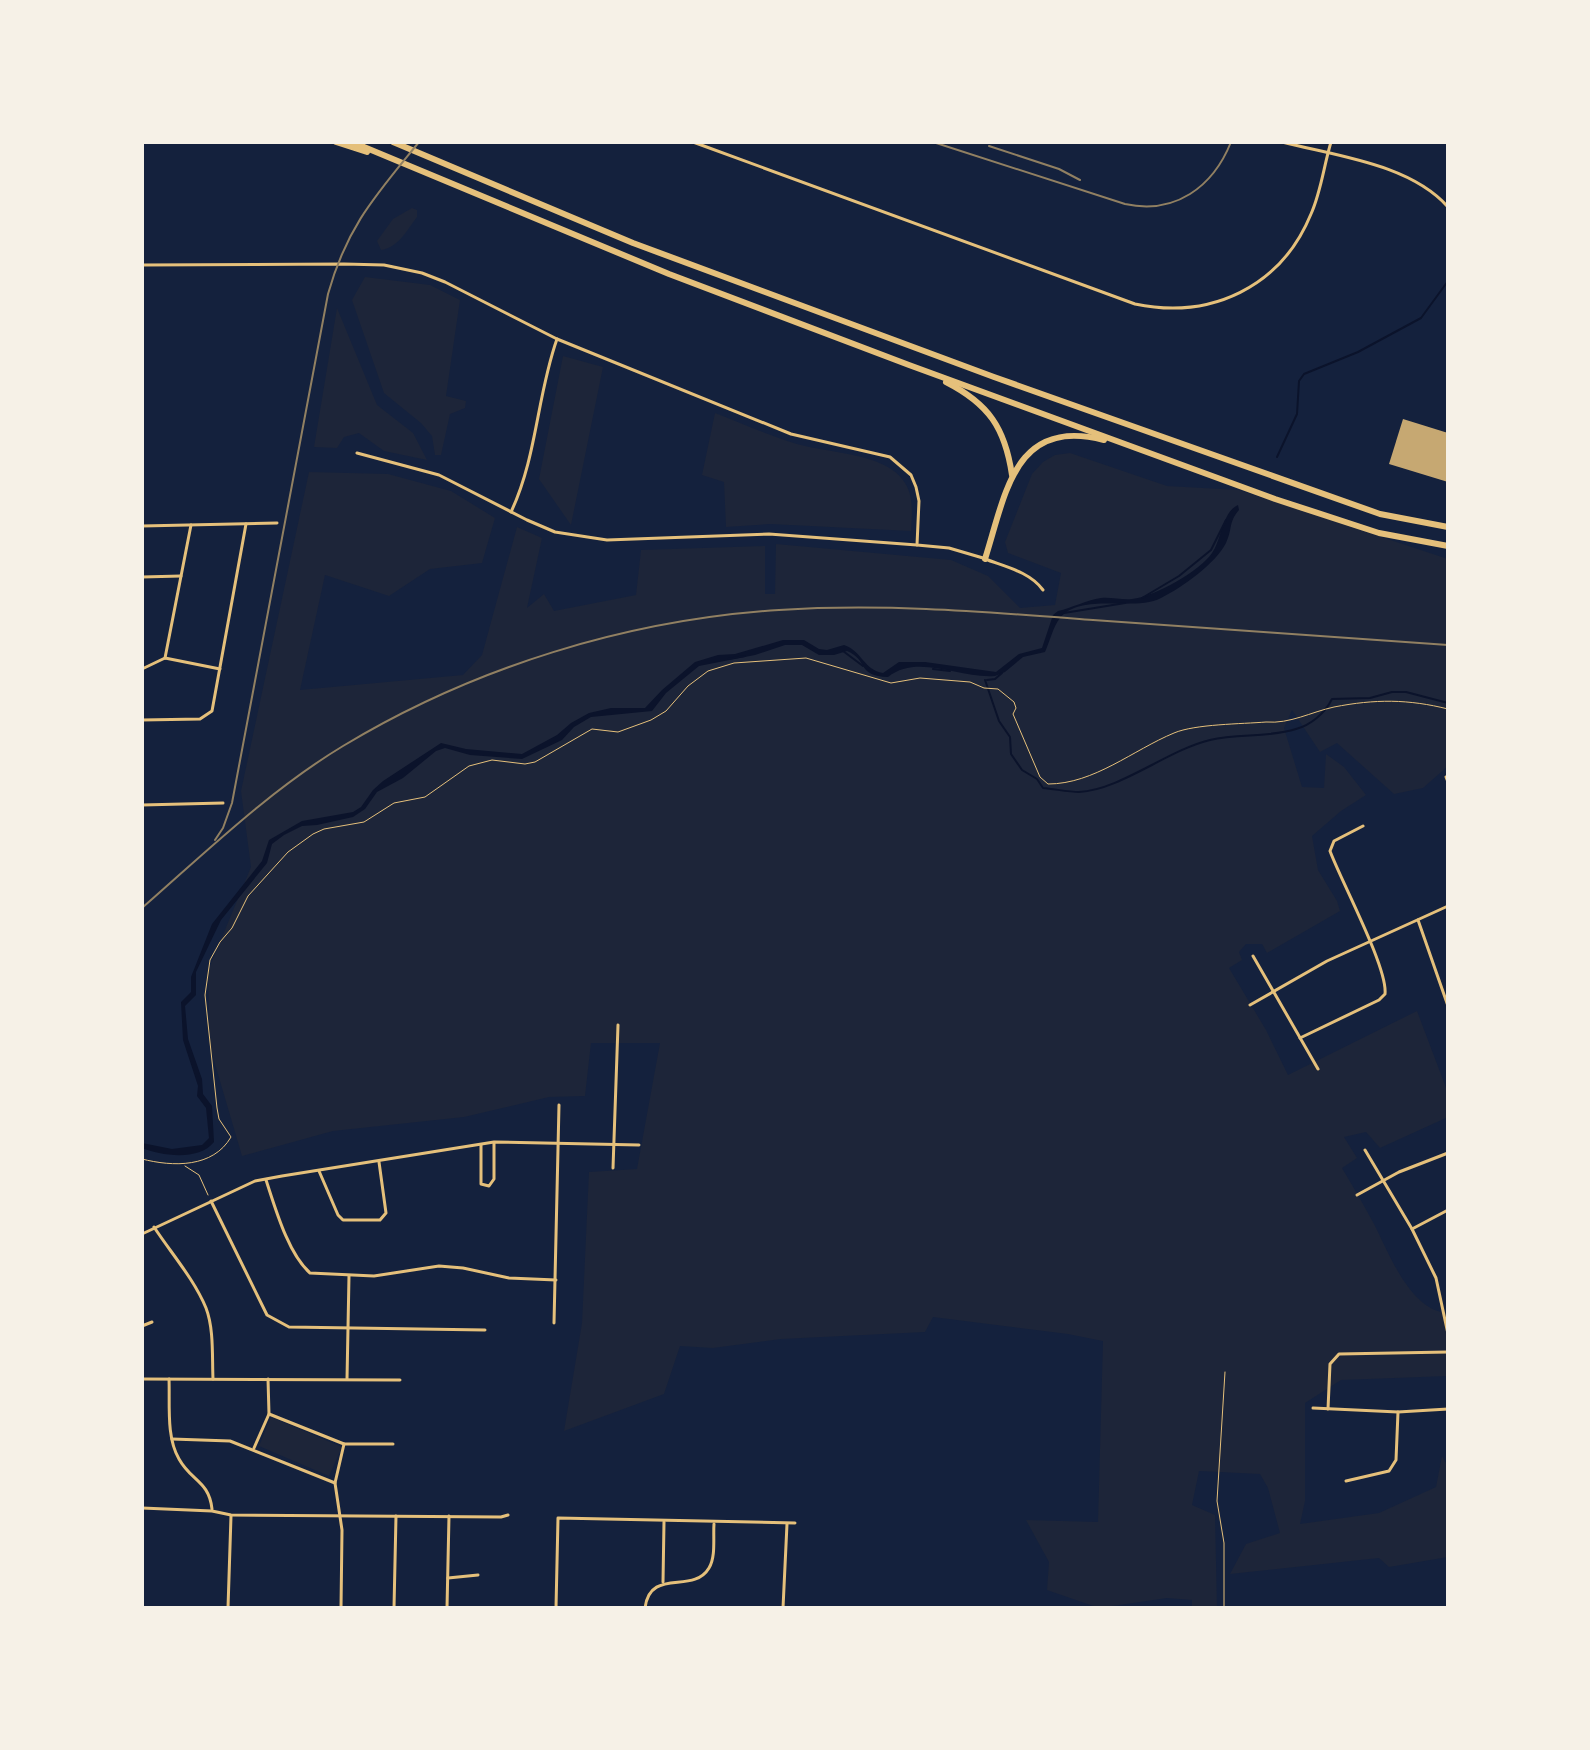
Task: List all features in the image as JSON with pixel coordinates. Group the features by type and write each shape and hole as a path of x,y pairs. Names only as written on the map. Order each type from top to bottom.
{"highway":[{"path":"336,142 392,158"},
{"path":"352,142 669,274 909,365 1379,533 1448,546"},
{"path":"393,142 633,243 1009,383 1366,510 1448,527"},
{"path":"909,365 950,383 990,413 1009,452 1012,475"},
{"path":"985,559 1012,475 1022,458 1035,446 1055,436 1076,434 1146,451"}],"street":[{"path":"693,142 1135,304 1161,310 1204,307 1229,299 1268,276 1297,243 1312,212 1331,142"},
{"path":"1282,142 1416,180 1448,207"},
{"path":"142,265 384,265 422,273 557,339 791,434 890,457 911,475 916,487 919,501 917,545"},
{"path":"511,512 526,473 548,364 557,339"},
{"path":"357,453 439,475 555,532 607,540 769,534 949,548 1026,574 1036,580 1043,590"},
{"path":"142,526 277,523"},
{"path":"142,720 200,719 212,711 246,524"},
{"path":"165,658 191,525"},
{"path":"142,577 181,576"},
{"path":"142,669 165,658 220,669"},
{"path":"142,805 223,803"},
{"path":"1300,1038 1383,997 1386,985 1330,851 1334,841 1363,826"},
{"path":"1250,1005 1307,971 1448,906"},
{"path":"1418,920 1448,1006"},
{"path":"1253,956 1318,1069"},
{"path":"613,1168 618,1025"},
{"path":"554,1323 559,1105"},
{"path":"142,1234 255,1181 494,1142 639,1145"},
{"path":"481,1145 481,1184 489,1186 494,1179 494,1142"},
{"path":"1365,1150 1412,1229 1436,1278 1446,1308 1448,1334"},
{"path":"1357,1195 1448,1153"},
{"path":"319,1171 343,1220 380,1220 386,1213 379,1161"},
{"path":"266,1180 280,1220 303,1267 310,1273 374,1276 439,1266 509,1278 556,1280"},
{"path":"210,1200 267,1315 289,1327 485,1330"},
{"path":"1412,1229 1448,1210"},
{"path":"154,1227 207,1310 213,1379"},
{"path":"347,1379 349,1276"},
{"path":"142,1326 152,1322"},
{"path":"1328,1409 1330,1364 1339,1354 1448,1352"},
{"path":"142,1379 400,1380"},
{"path":"169,1379 172,1439 178,1458 210,1494 212,1511"},
{"path":"254,1449 269,1414 268,1379"},
{"path":"1313,1408 1398,1412 1448,1409"},
{"path":"1346,1481 1389,1471 1396,1460 1398,1412"},
{"path":"269,1414 344,1444 393,1444"},
{"path":"172,1439 230,1441 335,1483"},
{"path":"341,1608 342,1530 335,1483 344,1444"},
{"path":"142,1508 212,1511 231,1515 508,1515"},
{"path":"228,1608 231,1515"},
{"path":"394,1608 396,1516"},
{"path":"447,1608 449,1516"},
{"path":"556,1608 558,1518 795,1523"},
{"path":"663,1584 664,1522"},
{"path":"645,1608 648,1594 663,1584 699,1577 707,1571 712,1560 714,1522"},
{"path":"783,1608 787,1523"},
{"path":"448,1578 478,1575"}],"path":[{"path":"142,1159 183,1164 211,1158 229,1142 229,1132 219,1119 215,1093 205,995 210,960 232,928 248,896 288,852 324,829 364,822 394,803 425,797 469,766 492,760 525,764 535,762 592,729 618,732 651,720 666,711 708,671 734,663 806,658 891,683 920,678 970,682 984,688 998,689 1014,702 1016,708 1013,714 1040,777 1048,784 1060,784 1111,767 1183,730 1279,723 1334,708 1393,700 1418,701 1448,709"},
{"path":"183,1164 199,1175 210,1200"},
{"path":"1224,1608 1224,1543 1217,1501 1225,1372"}],"shaded area":[{"path":"412,208 417,210 417,217 406,233 392,246 381,250 377,241 393,219"},
{"path":"365,277 430,285 460,300 446,396 466,401 465,408 450,414 441,455 435,455 432,436 421,423 384,393 352,300"},
{"path":"337,308 377,405 413,433 427,460 384,451 359,433 344,437 337,448 314,447"},
{"path":"563,356 603,367 571,525 539,479"},
{"path":"715,413 787,441 871,460 897,473 910,494 911,531 770,524 726,527 724,482 702,475"},
{"path":"1070,453 1167,486 1239,490 1448,559 1448,766 1423,788 1394,794 1337,743 1320,752 1292,710 1284,728 1302,787 1324,788 1326,754 1344,767 1366,795 1312,836 1318,870 1340,911 1267,953 1262,944 1246,944 1239,952 1242,960 1229,968 1266,1030 1288,1075 1417,1011 1448,1093 1448,1117 1380,1148 1366,1132 1344,1137 1357,1158 1342,1168 1402,1279 1423,1302 1435,1310 1448,1313 1448,1376 1341,1380 1305,1403 1305,1501 1300,1524 1379,1513 1436,1487 1442,1456 1448,1467 1448,1557 1389,1567 1379,1558 1230,1574 1246,1544 1280,1533 1268,1488 1260,1474 1199,1471 1192,1505 1215,1515 1217,1608 1192,1608 1192,1600 1167,1598 1099,1608 1047,1590 1049,1562 1026,1520 1098,1522 1103,1341 1068,1334 933,1317 925,1332 781,1339 713,1348 680,1346 664,1394 564,1431 582,1323 589,1172 637,1169 660,1043 591,1043 585,1096 549,1097 464,1117 333,1131 242,1156 210,1047 208,971 251,867 241,791 309,472 388,474 451,491 495,518 482,563 430,569 389,596 325,575 300,690 463,675 482,655 517,527 542,538 527,608 544,594 554,611 636,595 641,550 765,546 765,594 775,594 776,544 951,560 988,576 1020,608 1055,605 1061,573 1008,553 1005,542 1032,474 1055,455"},
{"path":"1238,505 1239,510 1221,551 1188,581 1150,602 1094,604 1069,610 1053,630 1045,652 1023,657 995,676 912,667 888,677 878,676 867,671 847,651 819,655 802,645 785,645 755,655 699,666 666,693 652,711 591,717 574,727 562,740 522,759 470,755 445,748 436,751 403,778 377,792 365,809 353,817 302,826 284,835 272,844 267,863 221,920 196,972 196,995 185,1006 188,1039 202,1079 203,1094 212,1106 214,1142 199,1152 180,1155 142,1148 142,1143 172,1149 202,1145 209,1138 206,1108 197,1096 198,1086 183,1040 181,1002 191,992 191,977 212,924 262,861 269,840 302,821 353,812 383,781 441,743 466,749 522,754 589,713 611,708 645,708 695,662 718,655 735,654 783,640 804,640 827,650 844,645 855,651 871,668 883,673 899,662 925,662 996,672 1019,654 1042,648 1053,615 1058,611 1101,598 1141,597 1187,575 1212,553 1225,520"},
{"path":"271,1417 342,1447 329,1476 259,1446"}],"building":[{"path":"1403,419 1448,433 1448,482 1389,464"}],"waterway":[{"path":"1277,457 1297,414 1299,381 1304,374 1358,352 1421,318 1448,281"},
{"path":"1142,598 1179,576 1211,550 1226,520"},
{"path":"1064,613 1125,603"},
{"path":"843,651 863,666"},
{"path":"728,659 745,656"},
{"path":"933,669 950,671"},
{"path":"987,680 995,679 1002,673"},
{"path":"985,680 999,721 1010,737 1011,754 1022,770 1037,779 1043,788 1075,792 1111,784 1210,740 1275,734 1302,727 1317,718 1332,699 1370,698 1406,692 1448,703"}],"railway":[{"path":"215,840 232,803 328,294 344,249 364,212 419,142"},
{"path":"933,142 1125,204 1143,206 1176,201 1190,194 1214,172 1231,142"},
{"path":"989,146 1059,169 1080,180"},
{"path":"142,908 239,822 290,782 343,746 393,718 498,671 553,652 665,624 779,610 936,609 1448,645"}]}
